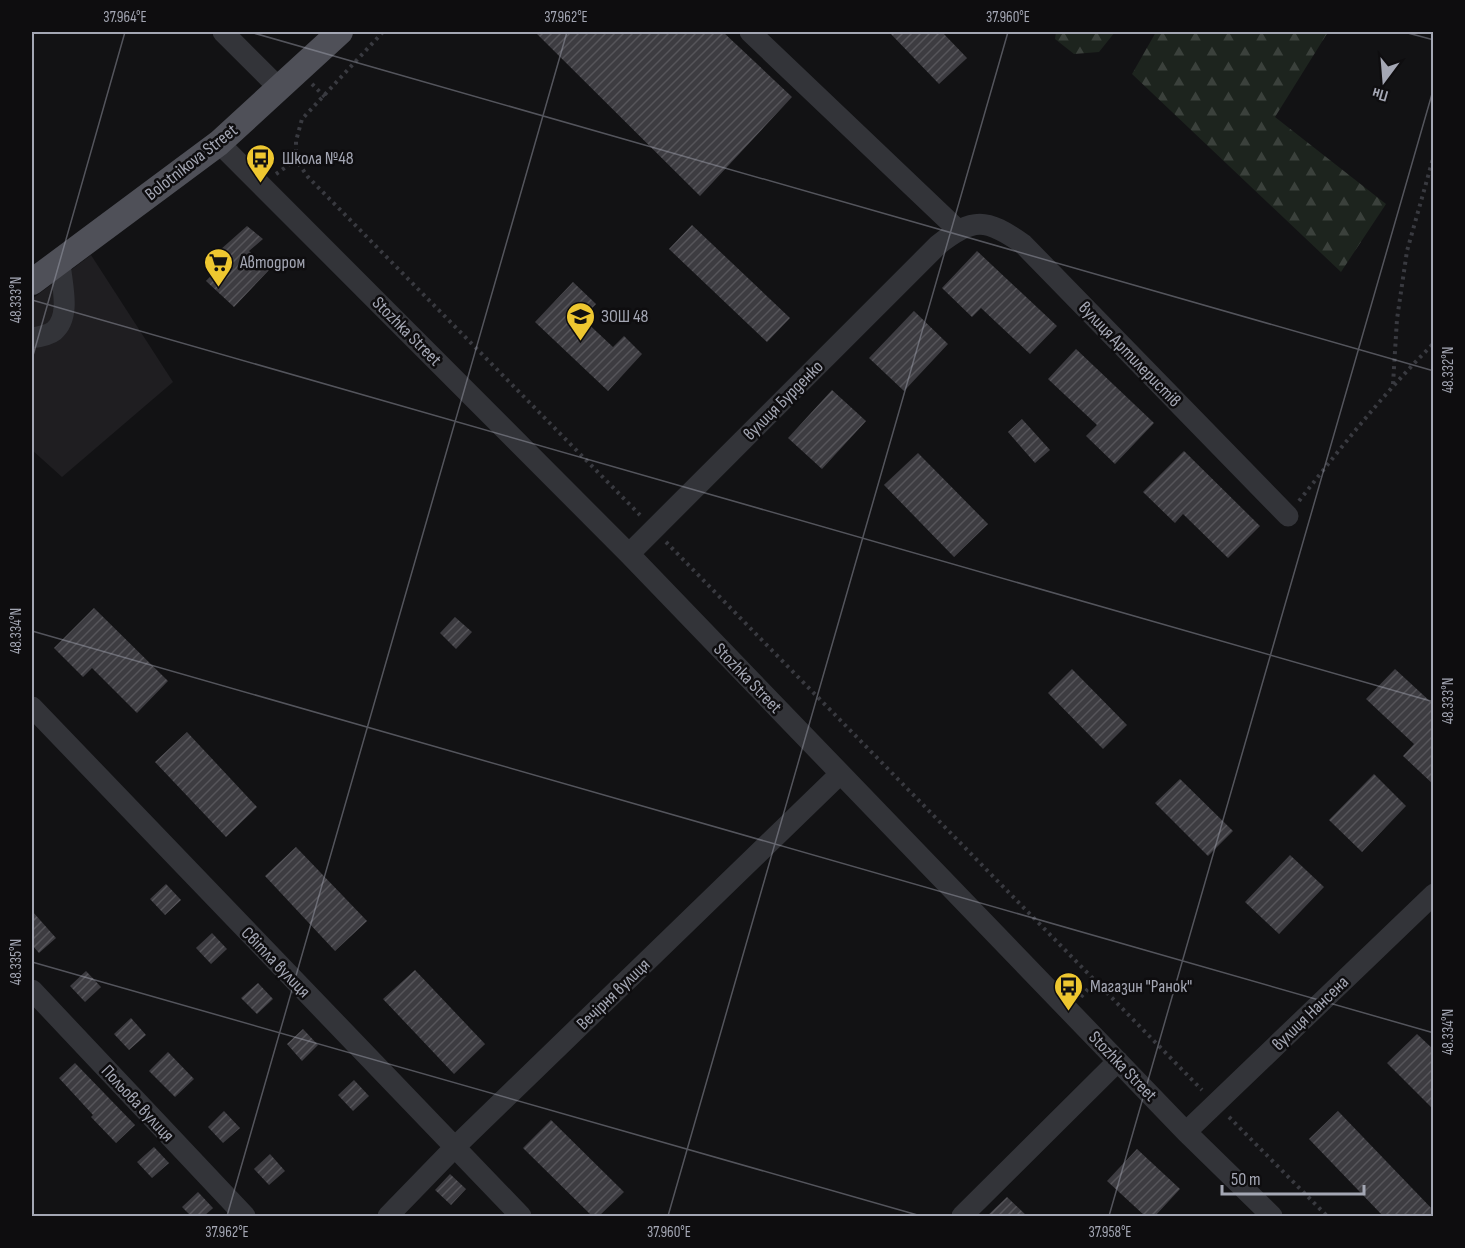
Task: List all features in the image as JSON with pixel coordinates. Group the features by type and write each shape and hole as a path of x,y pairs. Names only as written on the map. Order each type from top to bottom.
{"main road":[{"name":"Bolotnikova Street","path":"32,282 219,143 340,32"}],"street":[{"path":"223,32 279,88"},
{"path":"750,32 957,229"},
{"name":"Stozhka Street","path":"219,143 629,554 1186,1132 1272,1216"},
{"name":"вулиця Артилеристів","path":"957,229 979,224 1001,229 1023,244 1288,516"},
{"name":"вулиця Бурденко","path":"629,554 938,245 957,229"},
{"path":"32,338 54,332 63,318 64,298 60,262"},
{"name":"Світла вулиця","path":"32,708 521,1216"},
{"name":"Вечірня вулиця","path":"388,1216 454,1147 840,774"},
{"name":"вулиця Нансена","path":"1186,1132 1434,894"},
{"name":"Польова вулиця","path":"32,990 245,1216"},
{"path":"962,1216 1118,1061"}],"path":[{"path":"383,32 302,119 296,141 296,160 308,177 1327,1216"},
{"path":"1393,384 1398,319 1407,251 1434,155"},
{"path":"1288,516 1350,435 1393,384 1434,343"}],"shaded area":[{"path":"91,255 173,382 62,477 32,450 32,299"}],"green space":[{"path":"1056,32 1115,32 1099,52 1074,54 1055,39"},
{"path":"1156,32 1328,32 1275,117 1386,204 1341,272 1132,74"}],"building":[{"path":"535,32 723,32 792,97 700,196"},
{"path":"889,32 942,32 967,58 939,84"},
{"path":"692,225 790,318 767,342 669,249"},
{"path":"247,226 263,239 249,251 269,270 234,307 206,281 229,258 220,250"},
{"path":"977,251 1057,326 1030,354 981,308 972,317 942,288"},
{"path":"573,282 596,304 582,318 613,347 624,336 642,354 608,391 535,322"},
{"path":"914,311 948,344 904,391 869,358"},
{"path":"1076,349 1154,423 1115,464 1086,436 1097,425 1048,379"},
{"path":"832,390 866,421 822,469 788,438"},
{"path":"1022,419 1050,450 1035,463 1008,432"},
{"path":"1184,451 1260,526 1228,558 1183,514 1175,523 1143,492"},
{"path":"918,453 988,524 954,557 884,485"},
{"path":"94,608 168,681 137,713 92,668 83,677 54,648"},
{"path":"455,617 472,632 456,649 440,633"},
{"path":"1072,669 1127,725 1103,749 1048,693"},
{"path":"1395,669 1434,705 1434,785 1403,756 1414,744 1366,699"},
{"path":"187,732 257,807 226,837 155,762"},
{"path":"1374,774 1406,806 1362,852 1329,820"},
{"path":"1180,779 1233,831 1208,856 1155,803"},
{"path":"296,847 367,921 335,951 265,876"},
{"path":"1290,855 1324,887 1279,934 1245,902"},
{"path":"166,884 181,900 165,915 150,899"},
{"path":"32,911 56,938 39,953 32,945"},
{"path":"212,933 227,949 211,964 196,948"},
{"path":"415,970 485,1044 454,1074 383,999"},
{"path":"86,971 101,987 85,1002 70,986"},
{"path":"258,983 273,999 257,1014 241,998"},
{"path":"131,1018 146,1035 129,1050 114,1034"},
{"path":"303,1029 318,1045 302,1061 287,1044"},
{"path":"1417,1034 1434,1050 1434,1110 1387,1063"},
{"path":"168,1052 194,1079 175,1097 149,1071"},
{"path":"75,1063 135,1125 116,1143 59,1078"},
{"path":"354,1080 369,1096 353,1111 338,1095"},
{"path":"224,1111 240,1128 223,1143 208,1127"},
{"path":"1338,1111 1434,1211 1434,1216 1383,1216 1309,1139"},
{"path":"551,1120 624,1192 599,1216 592,1216 523,1148"},
{"path":"154,1147 169,1163 152,1178 137,1162"},
{"path":"1137,1149 1180,1189 1155,1216 1145,1216 1107,1181"},
{"path":"270,1154 285,1171 269,1185 254,1169"},
{"path":"450,1174 466,1189 451,1205 435,1190"},
{"path":"198,1192 213,1208 204,1216 191,1216 182,1207"},
{"path":"1007,1197 1027,1216 987,1216"}],"place":[{"name":"Школа №48","path":"261,184"},
{"name":"Автодром","path":"219,288"},
{"name":"ЗОШ 48","path":"580,342"},
{"name":"Магазин \"Ранок\"","path":"1069,1012"}]}
